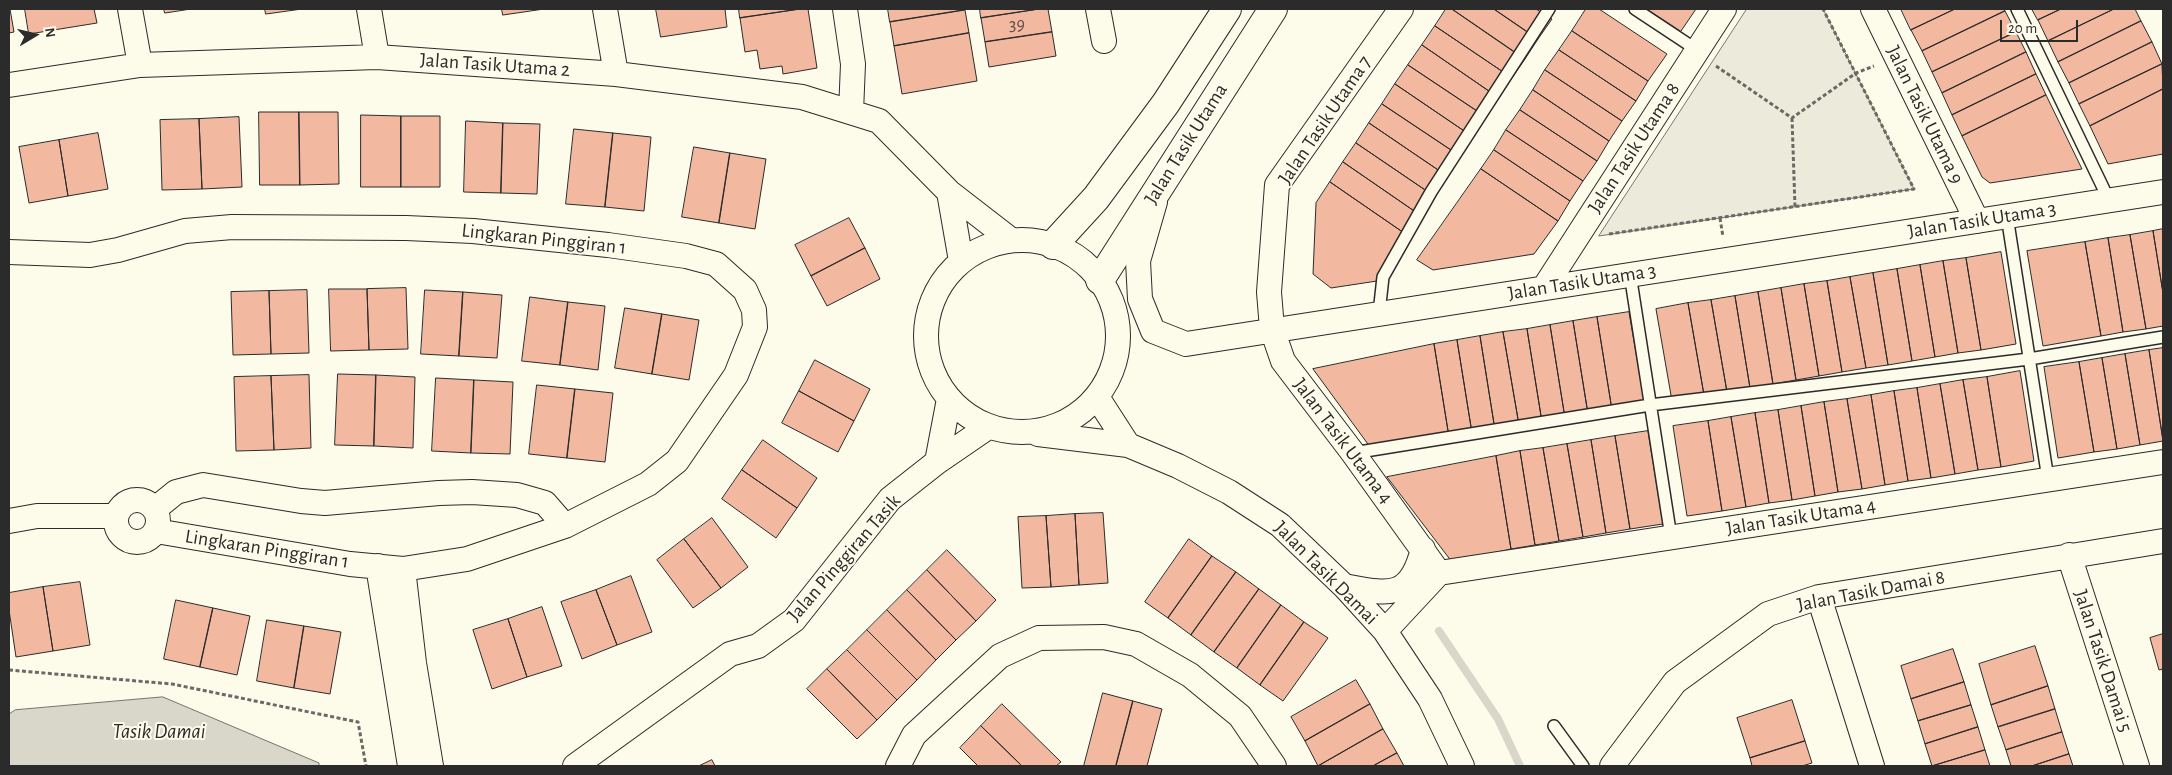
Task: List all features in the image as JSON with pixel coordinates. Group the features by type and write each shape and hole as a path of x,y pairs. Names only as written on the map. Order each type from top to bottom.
{"street":[{"path":"130,9 140,65"},
{"path":"368,9 377,57"},
{"path":"605,9 616,74"},
{"path":"845,9 853,64 851,112"},
{"path":"1098,9 1104,41"},
{"name":"Jalan Tasik Utama","path":"1053,245 1096,198 1166,103 1227,9"},
{"name":"Jalan Tasik Utama","path":"1100,280 1273,9"},
{"name":"Jalan Tasik Utama 7","path":"1272,329 1269,292 1277,185 1401,9"},
{"name":"Jalan Tasik Utama 8","path":"1544,288 1704,57 1724,9"},
{"name":"Jalan Tasik Utama 9","path":"1873,9 1977,221"},
{"name":"Jalan Tasik Utama 2","path":"9,85 140,65 377,57 616,74 802,97 879,121 949,192 1011,240"},
{"path":"1166,103 1197,126"},
{"name":"Jalan Tasik Utama 3","path":"1161,184 1138,261 1140,299 1153,331 1186,344 1272,329 2163,192"},
{"path":"949,192 961,261"},
{"name":"Lingkaran Pinggiran 1","path":"9,252 90,255 118,250 185,231 232,228 406,228 473,231 608,245 686,256 716,264 745,290 754,310 756,327 736,375 677,460 648,484 565,526 466,559 403,569 350,564 155,520"},
{"path":"1011,240 1032,240 1053,245 1079,259 1100,280 1114,308 1118,339 1112,369 1097,396 1079,415 1056,427 1030,433 1009,432 988,427 967,416 949,399 935,378 927,354 926,328 932,303 944,280 961,261 984,247 1011,240"},
{"name":"Jalan Tasik Utama 4","path":"1272,329 1284,361 1353,452 1423,548 1438,572 2163,462"},
{"path":"1097,396 1128,445"},
{"path":"936,462 949,399"},
{"name":"Jalan Pinggiran Tasik","path":"575,766 730,654 758,646 794,620 890,499 936,462 988,427"},
{"name":"Jalan Tasik Damai","path":"1030,433 1128,445 1178,466 1229,492 1280,524 1344,586 1385,632 1430,699 1462,766"},
{"path":"155,520 144,501 130,501 119,510 116,516 116,523 121,536 133,543 146,541 155,520 176,492 203,485 301,501 325,503 439,493 472,492 517,496 546,503 565,526"},
{"path":"9,521 37,516 116,516"},
{"name":"Jalan Tasik Damai 8","path":"1612,766 1675,682 1768,614 1819,598 2069,555 2163,541"},
{"path":"1344,586 1386,593 1402,588 1418,568 1423,548"},
{"name":"Jalan Tasik Damai 5","path":"2069,555 2137,766"},
{"name":"Lingkaran Pinggiran 1","path":"378,566 410,766"},
{"path":"403,569 414,664 432,766"},
{"path":"1385,632 1438,572"},
{"path":"1819,598 1872,766"},
{"path":"898,766 914,735 1000,656 1039,638 1086,637 1104,637 1136,644 1190,676 1240,716 1274,766"}],"lane":[{"path":"1379,313 1384,277 1388,268 1432,192 1549,9"},
{"path":"1635,9 1704,57"},
{"path":"2017,9 2109,200"},
{"path":"2007,216 2048,479"},
{"path":"1630,274 1671,537"},
{"path":"1353,452 1650,406 2029,359 2163,337"},
{"path":"1554,726 1583,766"}],"path":[{"path":"1599,236 1914,189 1823,9"},
{"path":"1704,57 1792,118"},
{"path":"1792,118 1856,73"},
{"path":"1792,118 1794,206"},
{"path":"9,670 172,684 358,722 366,766"}],"shaded area":[{"path":"1747,9 1823,9 1914,189 1599,236"}],"water":[{"name":"Tasik Damai","path":"163,697 319,763 319,766 9,766 9,714 15,710"}],"building":[{"path":"9,9 14,32 9,33"},
{"path":"25,9 94,9 97,23 29,34"},
{"path":"164,9 191,9 165,13"},
{"path":"265,9 302,9 266,14"},
{"path":"502,9 544,9 503,15"},
{"path":"656,9 725,9 727,27 661,37"},
{"path":"739,9 800,9 740,18"},
{"path":"808,9 817,68 783,74 782,66 760,69 757,50 745,52 740,18"},
{"path":"888,9 965,9 965,10 890,22"},
{"path":"980,9 1039,9 981,18"},
{"path":"1048,9 1052,32 985,42 981,18"},
{"path":"1446,9 1452,9 1525,59 1512,78 1435,26"},
{"path":"1452,9 1494,9 1538,39 1525,59"},
{"path":"1494,9 1536,9 1552,19 1538,39"},
{"path":"1586,9 1599,9 1667,54 1648,81 1572,31"},
{"path":"1647,9 1696,9 1681,31"},
{"path":"1901,9 1955,9 1911,30"},
{"path":"1955,9 2004,9 2005,11 1922,51 1911,30"},
{"path":"2032,9 2061,9 2038,20"},
{"path":"2061,9 2114,9 2048,41 2038,20"},
{"path":"2114,9 2135,9 2141,21 2058,62 2048,41"},
{"path":"965,10 969,33 894,46 890,22"},
{"path":"2005,11 2016,32 1932,72 1922,51"},
{"path":"2141,21 2152,42 2069,83 2058,62"},
{"path":"1435,26 1512,78 1499,98 1422,45"},
{"path":"1572,31 1648,81 1636,101 1559,50"},
{"path":"1052,32 1056,56 989,67 985,42"},
{"path":"2016,32 2026,52 1942,93 1932,72"},
{"path":"969,33 977,81 902,94 894,46"},
{"path":"2152,42 2162,64 2079,104 2069,83"},
{"path":"1422,45 1499,98 1486,117 1408,65"},
{"path":"1559,50 1636,101 1622,121 1545,70"},
{"path":"2026,52 2036,74 1952,115 1942,93"},
{"path":"2162,64 2163,89 2090,126 2079,104"},
{"path":"1408,65 1486,117 1473,137 1395,84"},
{"path":"1545,70 1622,121 1609,141 1533,90"},
{"path":"2036,74 2046,95 1962,136 1952,115"},
{"path":"1395,84 1473,137 1460,156 1382,104"},
{"path":"2163,89 2163,154 2108,164 2090,126"},
{"path":"1533,90 1609,141 1597,161 1520,110"},
{"path":"2046,95 2082,169 1990,183 1982,177 1962,136"},
{"path":"1382,104 1460,156 1447,176 1369,123"},
{"path":"1520,110 1597,161 1583,181 1506,130"},
{"path":"259,112 299,112 300,185 260,185"},
{"path":"299,112 338,112 339,184 300,185"},
{"path":"361,115 401,116 401,187 361,187"},
{"path":"401,116 440,116 440,187 401,187"},
{"path":"239,117 242,187 202,189 199,119"},
{"path":"199,119 202,189 162,190 160,120"},
{"path":"466,121 503,123 501,193 464,192"},
{"path":"503,123 540,124 537,194 501,193"},
{"path":"1369,123 1447,176 1434,196 1356,143"},
{"path":"574,129 613,133 605,207 566,204"},
{"path":"1506,130 1583,181 1570,201 1494,150"},
{"path":"98,133 108,189 68,196 59,140"},
{"path":"613,133 651,137 644,211 605,207"},
{"path":"59,140 68,196 29,203 19,147"},
{"path":"1356,143 1434,196 1420,215 1343,162"},
{"path":"694,147 730,153 719,223 682,217"},
{"path":"1494,150 1570,201 1558,221 1481,169"},
{"path":"730,153 766,159 755,229 719,223"},
{"path":"1343,162 1420,215 1407,235 1330,182"},
{"path":"1481,169 1558,221 1534,254 1433,270 1417,260"},
{"path":"1330,182 1407,235 1377,281 1331,288 1313,274 1316,203"},
{"path":"849,218 865,248 811,276 795,245"},
{"path":"2163,229 2163,293 2153,231"},
{"path":"2153,231 2163,293 2163,326 2146,329 2130,235"},
{"path":"2130,235 2146,329 2123,332 2108,238"},
{"path":"2108,238 2123,332 2101,336 2085,242"},
{"path":"2085,242 2101,336 2043,346 2027,251"},
{"path":"865,248 880,279 827,306 811,276"},
{"path":"2001,252 2016,344 1981,350 1966,258"},
{"path":"1966,258 1981,350 1958,353 1943,261"},
{"path":"1943,261 1958,353 1935,357 1920,265"},
{"path":"1920,265 1935,357 1912,361 1897,269"},
{"path":"1897,269 1912,361 1888,365 1873,273"},
{"path":"1873,273 1888,365 1866,368 1850,277"},
{"path":"1850,277 1866,368 1842,372 1827,281"},
{"path":"1827,281 1842,372 1819,376 1804,284"},
{"path":"1804,284 1819,376 1796,380 1781,288"},
{"path":"406,288 408,349 369,350 367,289"},
{"path":"1781,288 1796,380 1773,384 1758,292"},
{"path":"329,289 367,289 369,350 331,351"},
{"path":"307,290 309,353 271,354 269,291"},
{"path":"425,290 463,292 459,356 421,354"},
{"path":"269,291 271,354 233,355 231,292"},
{"path":"463,292 502,295 497,358 459,356"},
{"path":"1758,292 1773,384 1750,388 1735,296"},
{"path":"1735,296 1750,388 1727,392 1711,300"},
{"path":"530,297 568,302 560,365 522,361"},
{"path":"1711,300 1727,392 1704,395 1688,303"},
{"path":"568,302 605,306 598,370 560,365"},
{"path":"1688,303 1704,395 1672,401 1656,309"},
{"path":"625,308 662,314 652,374 615,368"},
{"path":"1629,312 1645,405 1612,410 1597,317"},
{"path":"662,314 699,320 689,380 652,374"},
{"path":"1597,317 1612,410 1588,414 1573,321"},
{"path":"1573,321 1588,414 1565,418 1550,325"},
{"path":"1550,325 1565,418 1542,422 1527,329"},
{"path":"1527,329 1542,422 1519,425 1503,332"},
{"path":"1503,332 1519,425 1495,430 1480,336"},
{"path":"1480,336 1495,430 1472,433 1457,340"},
{"path":"1457,340 1472,433 1449,437 1434,344"},
{"path":"1434,344 1449,437 1373,451 1313,369"},
{"path":"2163,348 2163,440 2149,350"},
{"path":"2149,350 2163,441 2140,445 2125,354"},
{"path":"2125,354 2140,445 2117,449 2102,358"},
{"path":"2102,358 2117,449 2094,452 2079,362"},
{"path":"815,360 870,389 854,421 799,391"},
{"path":"2079,362 2094,452 2058,458 2044,367"},
{"path":"2020,371 2034,461 2001,467 1987,377"},
{"path":"338,374 376,375 374,446 335,445"},
{"path":"309,375 311,448 274,450 271,376"},
{"path":"376,375 415,377 413,448 374,446"},
{"path":"271,376 274,450 236,451 234,377"},
{"path":"1987,377 2001,467 1978,470 1963,380"},
{"path":"436,378 474,380 471,453 432,451"},
{"path":"474,380 513,382 510,454 471,453"},
{"path":"1963,380 1978,470 1955,474 1940,384"},
{"path":"1940,384 1955,474 1931,478 1917,388"},
{"path":"537,385 575,389 567,458 529,454"},
{"path":"1917,388 1931,478 1908,481 1894,391"},
{"path":"575,389 613,393 605,462 567,458"},
{"path":"799,391 854,421 838,452 782,423"},
{"path":"1894,391 1908,481 1885,485 1871,395"},
{"path":"1871,395 1885,485 1862,489 1847,399"},
{"path":"1847,399 1862,489 1838,492 1824,402"},
{"path":"1824,402 1838,492 1815,496 1801,406"},
{"path":"1801,406 1815,496 1792,500 1778,410"},
{"path":"1778,410 1792,500 1769,503 1755,413"},
{"path":"1755,413 1769,503 1746,507 1731,417"},
{"path":"1731,417 1746,507 1722,511 1708,421"},
{"path":"1708,421 1722,511 1687,516 1673,426"},
{"path":"1648,431 1663,524 1630,529 1615,436"},
{"path":"1615,436 1630,529 1606,533 1591,440"},
{"path":"763,440 817,478 797,508 742,470"},
{"path":"1591,440 1606,533 1583,537 1567,444"},
{"path":"1567,444 1583,537 1559,541 1543,448"},
{"path":"1543,448 1559,541 1535,545 1520,451"},
{"path":"1520,451 1535,545 1511,549 1496,456"},
{"path":"1496,456 1511,549 1452,562 1387,477"},
{"path":"742,470 797,508 776,538 722,499"},
{"path":"1103,513 1108,583 1079,585 1075,514"},
{"path":"1075,514 1079,585 1051,587 1046,516"},
{"path":"1046,516 1051,587 1022,588 1018,517"},
{"path":"712,518 748,567 721,588 684,539"},
{"path":"684,539 721,588 693,608 657,560"},
{"path":"1189,539 1212,556 1168,618 1145,602"},
{"path":"947,550 996,600 976,621 927,570"},
{"path":"1212,556 1236,572 1191,635 1168,618"},
{"path":"927,570 976,621 956,640 907,590"},
{"path":"1236,572 1259,589 1214,652 1191,635"},
{"path":"631,576 652,632 617,645 596,590"},
{"path":"80,582 90,645 53,651 43,587"},
{"path":"43,587 53,651 16,657 9,610 9,593"},
{"path":"1259,589 1281,605 1237,668 1214,652"},
{"path":"596,590 617,645 582,659 561,602"},
{"path":"907,590 956,640 936,660 887,610"},
{"path":"176,600 213,608 200,667 164,659"},
{"path":"1281,605 1304,622 1260,685 1237,668"},
{"path":"542,607 562,666 527,677 508,619"},
{"path":"213,608 250,616 237,675 200,667"},
{"path":"887,610 936,660 917,680 867,630"},
{"path":"508,619 527,677 492,689 473,630"},
{"path":"267,620 304,626 294,688 257,681"},
{"path":"1304,622 1328,638 1283,701 1260,685"},
{"path":"304,626 341,632 330,694 294,688"},
{"path":"867,630 917,680 897,700 847,650"},
{"path":"2163,634 2163,669 2159,670 2150,638"},
{"path":"2035,646 2048,686 1991,705 1979,664"},
{"path":"1953,649 1964,682 1911,699 1901,666"},
{"path":"847,650 897,700 877,720 827,669"},
{"path":"827,669 877,720 857,739 807,689"},
{"path":"1356,680 1370,704 1305,741 1291,717"},
{"path":"1964,682 1971,705 1918,721 1911,699"},
{"path":"2048,686 2055,709 1998,727 1991,705"},
{"path":"1103,693 1133,701 1116,766 1084,766"},
{"path":"1792,700 1805,741 1750,758 1737,718"},
{"path":"1133,701 1162,709 1147,766 1116,766"},
{"path":"1002,704 1061,762 1056,766 1022,766 981,726"},
{"path":"1370,704 1383,729 1318,766 1305,741"},
{"path":"1971,705 1978,727 1925,744 1918,721"},
{"path":"2055,709 2062,732 2006,750 1998,727"},
{"path":"981,726 1022,766 978,766 960,748"},
{"path":"1978,727 1985,750 1932,766 1925,744"},
{"path":"1383,729 1397,753 1373,766 1318,766"},
{"path":"2062,732 2069,754 2032,766 2011,766 2006,750"},
{"path":"1805,741 1812,763 1802,766 1752,766 1750,758"},
{"path":"1985,750 1990,766 1932,766"},
{"path":"1397,753 1404,766 1373,766"},
{"path":"2069,754 2073,766 2032,766"},
{"path":"712,760 715,766 699,766"}],"waterway":[{"path":"1439,631 1498,719 1520,766"}]}
